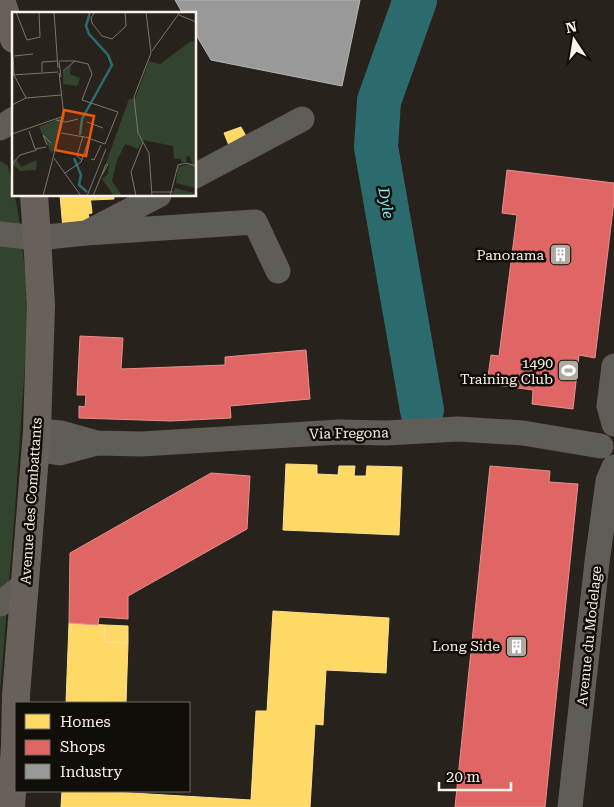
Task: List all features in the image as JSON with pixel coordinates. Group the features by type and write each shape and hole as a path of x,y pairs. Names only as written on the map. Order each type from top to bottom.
{"main road":[{"path":"1,0 12,33"},
{"name":"Avenue des Combattants","path":"16,702 36,440 41,305 34,196"},
{"name":"Avenue des Combattants","path":"11,807 15,745"}],"street":[{"path":"196,175 302,119"},
{"path":"0,128 12,120"},
{"path":"86,233 157,196"},
{"path":"0,234 37,238 255,222 278,271"},
{"path":"614,366 609,406 614,424"},
{"name":"Via Fregona","path":"36,440 61,433 97,444 142,444 339,432 386,433 458,429 523,433 611,452"},
{"name":"Avenue du Modelage","path":"570,807 611,452"},
{"path":"0,604 25,584"}],"green space":[{"path":"0,161 8,166 12,184 12,196 15,196 18,211 29,306 0,692"}],"building: Homes":[{"path":"241,127 248,140 230,148 224,133"},
{"path":"60,196 90,196 92,213 88,214 90,220 63,229"},
{"path":"90,196 114,196 114,199 91,200"},
{"path":"286,464 317,465 317,474 338,475 339,466 355,466 354,476 366,476 367,466 402,467 399,535 283,530"},
{"path":"273,611 389,618 386,673 326,670 323,725 315,724 310,807 61,807 62,792 114,792 251,800 256,711 267,711"},
{"path":"69,623 105,625 105,642 128,643 126,702 66,702"},
{"path":"105,625 128,626 128,643 105,642"}],"building: Shops":[{"name":"Panorama","path":"507,170 614,183 614,201 595,358 579,355 573,409 532,404 533,390 487,384 491,355 499,356 517,215 502,213"},
{"path":"80,336 123,338 121,369 225,365 225,357 306,350 310,399 230,406 231,418 171,421 79,418 79,406 85,407 86,395 77,395"},
{"name":"Long Side","path":"490,466 550,471 549,482 578,484 545,807 455,807"},
{"path":"211,473 250,476 247,529 128,596 128,619 99,617 98,625 69,623 70,553"}],"building: Industry":[{"path":"175,0 360,0 342,86 211,60 196,35 196,12 182,12"}],"waterway":[{"name":"Dyle","path":"415,0 379,101 376,147 422,410"}],"place":[{"name":"Panorama","path":"560,255"},
{"name":"1490 Training Club","path":"569,371"},
{"name":"Long Side","path":"516,646"}]}
